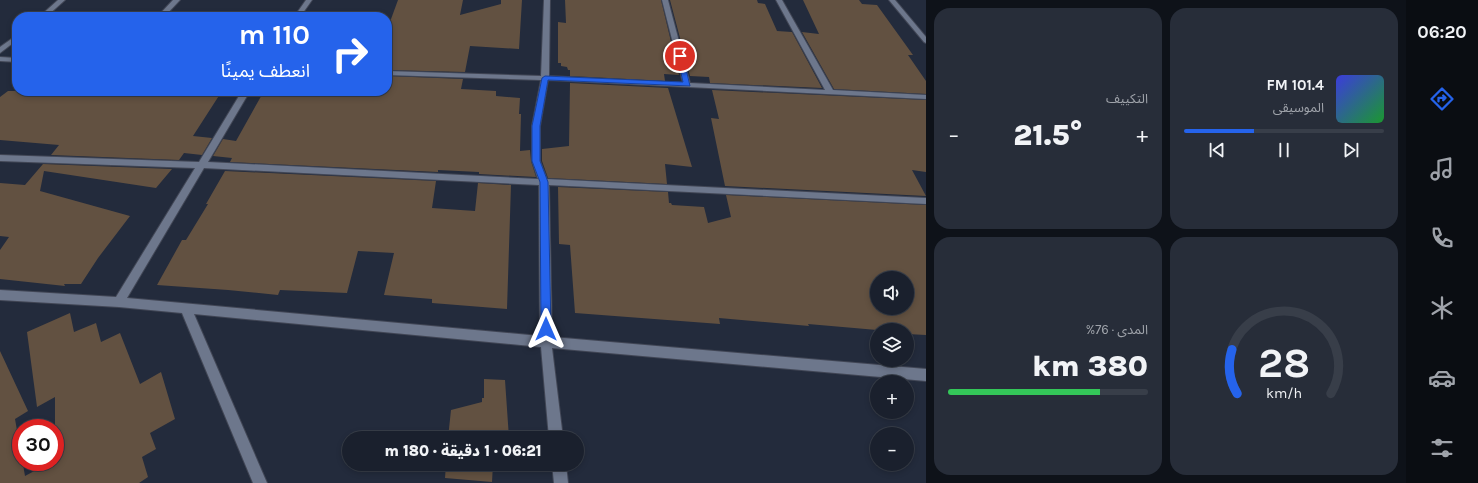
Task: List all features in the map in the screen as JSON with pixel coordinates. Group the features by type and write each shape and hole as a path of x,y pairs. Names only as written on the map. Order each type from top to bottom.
{"street":[{"path":"48,12 62,0"},
{"path":"165,12 177,0"},
{"path":"301,12 309,0"},
{"path":"547,0 545,78 536,126 536,161 544,182 546,342 555,431"},
{"path":"665,0 687,85"},
{"path":"779,0 831,93"},
{"path":"892,0 926,42"},
{"path":"0,51 12,41"},
{"path":"0,59 12,60"},
{"path":"392,73 545,78 926,97"},
{"path":"118,302 243,96"},
{"path":"0,158 544,182 926,202"},
{"path":"0,295 118,302 546,342 926,375"},
{"path":"186,309 260,483"},
{"path":"560,471 561,483"}],"building":[{"path":"398,0 463,0 460,15 501,4 501,0 522,0 519,49 470,46 465,72 392,70 392,16"},
{"path":"565,0 661,0 679,75 664,74 665,81 570,76 570,70 568,70 567,67 561,66 561,63 558,63 558,22 566,23"},
{"path":"670,0 757,0 758,3 765,4 777,31 792,32 822,88 710,83 709,77 690,76"},
{"path":"803,0 859,0 862,4 877,5 913,55 908,55 926,81 926,94 834,89 802,32 819,34"},
{"path":"392,76 463,79 461,89 496,91 496,96 520,98 520,151 530,150 531,161 536,177 479,174 479,172 438,170 438,172 230,162 232,158 213,156 223,139 236,141 261,96 392,96"},
{"path":"570,83 668,88 692,167 665,164 667,184 548,178 542,161 542,149 569,146"},
{"path":"712,90 926,100 926,172 912,170 926,196 725,186 711,118 719,119"},
{"path":"8,91 12,91 12,96 219,96 193,136 212,138 202,155 184,153 179,160 51,155 59,145 0,140 0,97"},
{"path":"43,164 172,169 156,188 44,171 40,191 130,216 98,258 81,284 64,284 65,286 0,279 0,250 9,237 0,236 0,183 25,185"},
{"path":"225,171 436,181 432,208 475,211 478,183 511,185 507,309 432,303 432,299 384,295 394,253 358,251 347,293 280,290 278,295 157,285 182,240 186,240 208,204 206,204"},
{"path":"558,187 668,192 669,203 672,205 704,207 708,223 731,217 726,195 926,205 926,335 914,334 914,323 870,323 870,329 808,324 809,326 719,318 720,324 575,313 570,245 559,244"},
{"path":"70,313 74,332 96,323 101,342 120,333 140,384 161,372 175,419 150,433 156,449 142,457 148,477 139,483 0,483 0,351 28,411 15,419 12,419 12,471 24,471 25,476 34,471 64,471 64,419 55,419 55,397 37,407 27,332"},
{"path":"484,379 505,380 509,431 449,431 451,410 482,402 482,398 484,398"},
{"path":"446,471 493,471 492,482 445,478"}],"route":[{"path":"546,329 544,182 536,161 536,126 545,78 687,85 680,56"}]}
